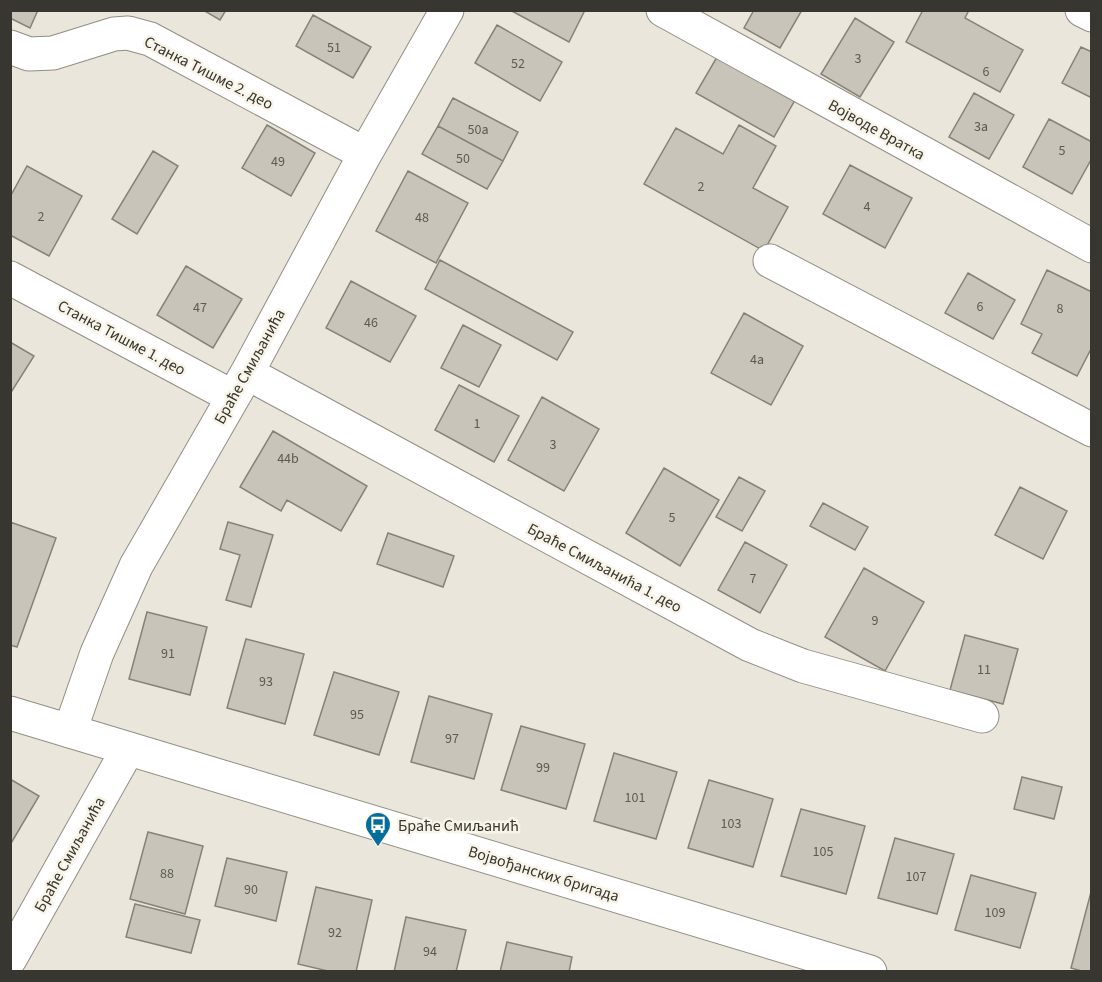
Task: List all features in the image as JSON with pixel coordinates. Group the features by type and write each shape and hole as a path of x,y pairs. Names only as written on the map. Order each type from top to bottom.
{"street":[{"name":"Браће Смиљанића","path":"69,730 97,653 136,566 240,385 365,154 447,10"},
{"name":"Војводе Вратка","path":"663,10 1092,246"},
{"path":"1082,10 1092,15"},
{"name":"Станка Тишме 2. део","path":"10,48 29,54 53,53 114,34 128,33 150,39 365,154"},
{"path":"770,261 1092,430"},
{"name":"Станка Тишме 1. део","path":"10,278 240,385"},
{"name":"Браће Смиљанића 1. део","path":"240,385 750,645 803,666 982,716"},
{"name":"Војвођанских бригада","path":"10,713 870,972"},
{"name":"Браће Смиљанића","path":"10,959 128,748"}],"building":[{"path":"10,10 38,10 30,28 10,18"},
{"path":"203,10 226,10 220,20"},
{"path":"510,10 585,10 569,42"},
{"path":"754,10 802,10 780,48 744,28"},
{"path":"923,10 969,10 965,18 1023,50 1000,92 906,42"},
{"path":"313,15 371,47 353,78 296,46"},
{"path":"855,18 894,42 860,97 821,74"},
{"path":"497,25 562,62 540,101 475,63"},
{"path":"1081,47 1092,52 1092,98 1062,83"},
{"path":"717,57 795,100 774,137 696,93"},
{"path":"974,93 1014,115 989,159 949,137"},
{"path":"453,98 518,132 503,161 438,126"},
{"path":"1049,119 1092,142 1092,158 1072,194 1023,167"},
{"path":"267,125 315,153 291,196 242,168"},
{"path":"739,125 776,146 753,188 788,207 764,251 644,184 676,128 723,154"},
{"path":"438,126 503,161 487,189 422,154"},
{"path":"153,151 178,166 137,234 112,219"},
{"path":"850,165 912,198 885,248 823,214"},
{"path":"27,166 82,196 49,256 10,235 10,197"},
{"path":"408,171 468,203 436,263 376,231"},
{"path":"440,260 573,332 557,360 425,289"},
{"path":"186,266 242,299 213,348 157,315"},
{"path":"1047,270 1092,292 1092,347 1077,376 1032,353 1042,334 1021,324"},
{"path":"968,273 1015,300 993,339 945,313"},
{"path":"351,281 416,316 390,362 326,328"},
{"path":"744,313 803,346 771,405 711,373"},
{"path":"463,325 501,345 479,387 441,368"},
{"path":"10,342 34,356 10,394"},
{"path":"459,385 519,416 494,462 435,430"},
{"path":"542,397 599,429 564,491 508,460"},
{"path":"273,431 367,486 341,531 287,500 281,511 240,487"},
{"path":"664,468 719,500 680,566 626,533"},
{"path":"739,477 765,491 742,531 716,517"},
{"path":"1020,487 1067,511 1043,559 995,535"},
{"path":"823,503 868,527 855,550 810,526"},
{"path":"10,522 56,538 17,647 10,645"},
{"path":"228,522 273,535 251,607 226,600 240,555 220,549"},
{"path":"388,533 454,556 443,587 377,564"},
{"path":"745,542 787,565 760,613 718,590"},
{"path":"864,568 924,602 885,671 825,637"},
{"path":"147,612 207,627 190,695 129,679"},
{"path":"965,635 1018,649 1003,704 950,690"},
{"path":"246,639 304,654 285,724 227,708"},
{"path":"334,672 399,692 379,755 314,735"},
{"path":"429,696 492,714 474,779 411,762"},
{"path":"521,726 585,744 566,809 501,790"},
{"path":"614,753 677,772 656,839 594,821"},
{"path":"1022,777 1062,787 1054,819 1014,809"},
{"path":"10,779 39,796 10,845"},
{"path":"709,780 773,799 753,867 688,848"},
{"path":"801,809 865,826 846,894 781,876"},
{"path":"148,832 203,846 185,914 130,899"},
{"path":"895,838 954,854 937,914 878,898"},
{"path":"227,858 287,872 276,921 215,906"},
{"path":"971,875 1036,893 1020,948 955,930"},
{"path":"316,887 372,900 356,972 332,972 298,964"},
{"path":"1091,892 1092,972 1085,972 1071,968"},
{"path":"135,904 200,920 191,953 126,937"},
{"path":"406,917 466,930 456,972 394,972"},
{"path":"507,942 572,957 569,972 500,972"}],"place":[{"name":"Браће Смиљанић","path":"378,848"}]}
